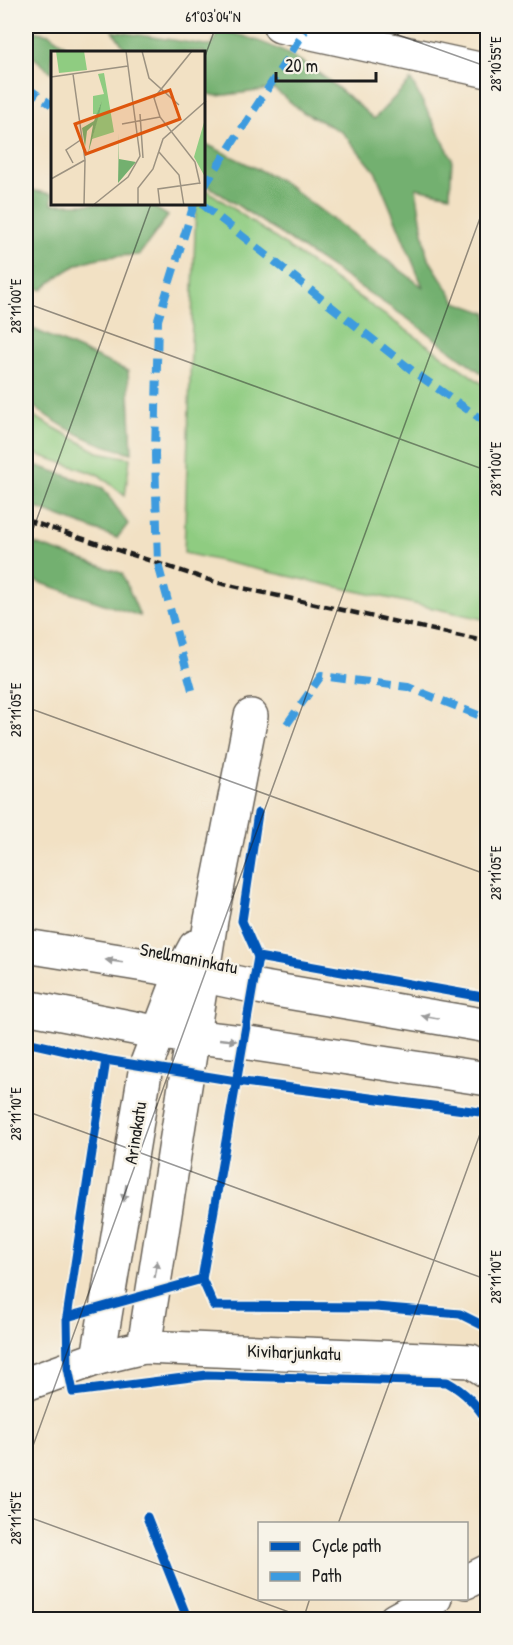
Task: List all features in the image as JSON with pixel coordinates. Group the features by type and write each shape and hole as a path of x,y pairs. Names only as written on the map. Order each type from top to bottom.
{"street":[{"path":"280,26 488,71"},
{"name":"Arinakatu","path":"98,1358 146,1066 160,1033 192,973 211,920 251,716"},
{"name":"Snellmaninkatu","path":"26,946 192,973 252,987 488,1026"},
{"name":"Arinakatu","path":"144,1347 192,1036 192,973"},
{"path":"26,1007 160,1033 488,1079"},
{"name":"Kiviharjunkatu","path":"26,1384 98,1358 144,1347 471,1361 488,1371"},
{"path":"468,1581 488,1571"},
{"path":"395,1620 433,1600"}],"green space":[{"path":"26,30 49,34 74,51 51,51 51,72 26,51"},
{"path":"218,30 264,43 284,52 321,74 374,119 411,80 452,158 450,195 416,188 427,256 456,302 487,313 487,377 408,319 206,184 206,144 280,180 423,287 375,171 342,132 303,112 274,89 217,96 206,93 206,51 126,51 113,31 212,46"},
{"path":"26,189 51,194 51,206 152,206 168,216 139,255 86,261 65,272 42,290 26,284"},
{"path":"206,189 487,387 487,620 184,553 196,206 206,206"},
{"path":"26,326 128,371 132,453 103,445 76,433 26,401"},
{"path":"26,412 98,452 130,458 125,496 99,475 26,451"},
{"path":"26,462 103,488 128,524 117,538 26,504"},
{"path":"26,541 122,573 140,616 26,578"}],"railway":[{"path":"26,520 215,582 488,642"}],"marked path":[{"path":"206,184 305,31"},
{"path":"26,87 51,104"},
{"path":"192,690 158,564 155,455 158,320 193,206"},
{"path":"205,206 414,372 488,424"},
{"path":"287,724 321,676 408,687 488,719"}],"cycle path":[{"path":"258,813 242,921 258,957"},
{"path":"488,998 258,957 202,1279 214,1306 376,1307 460,1314 488,1328"},
{"path":"26,1042 106,1060 236,1081 488,1113"},
{"path":"106,1060 67,1317 202,1279"},
{"path":"67,1317 68,1368 73,1392 207,1375 447,1382 470,1399 488,1422"},
{"path":"147,1517 188,1620"}]}
